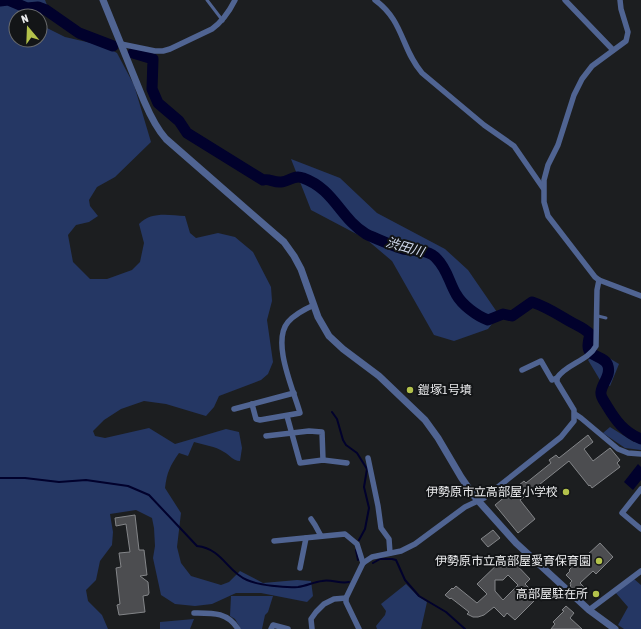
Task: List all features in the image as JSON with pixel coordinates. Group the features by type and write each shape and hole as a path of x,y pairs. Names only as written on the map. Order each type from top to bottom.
{"street":[{"path":"103,0 144,101 161,133 284,242 301,268 323,328 332,339 379,376 425,420 478,501 516,544 589,610 615,629"},
{"path":"121,44 155,51 170,49 212,29 222,20 235,0"},
{"path":"375,0 392,16 415,64 422,73 484,125 514,146 543,188"},
{"path":"565,0 613,50"},
{"path":"620,0 621,9 628,32 626,41 592,66 582,79 574,95 558,145 548,164 543,188 545,209 548,216 595,277 599,280 641,296"},
{"path":"522,370 528,364 541,361 552,380 557,378 564,371 591,353 596,346 599,280"},
{"path":"252,404 256,419 287,416 300,413 284,362 282,338 288,322 293,317 314,305"},
{"path":"359,629 346,602 346,598 363,563 372,557 401,551 415,544 459,511 478,501 561,437 574,421 574,410 557,382 557,378"},
{"path":"234,409 294,393"},
{"path":"575,414 618,449 628,454 641,454"},
{"path":"287,416 300,463 323,460 346,463"},
{"path":"266,436 322,432 323,460"},
{"path":"368,458 381,528 389,539 390,553"},
{"path":"640,527 622,513 641,489"},
{"path":"311,519 321,536"},
{"path":"274,541 342,534 349,537 357,544 363,563"},
{"path":"300,568 306,538"},
{"path":"589,610 641,571"},
{"path":"312,629 311,620 324,604 334,599 346,598"},
{"path":"194,613 213,613 224,616 233,622 238,629"},
{"path":"271,629 272,626 277,625 288,629"}],"lane":[{"path":"207,0 222,20"},
{"path":"598,316 606,318"}],"shaded area":[{"path":"0,0 45,0 47,5 45,8 8,8 8,48 48,48 48,28 65,37 104,46 117,53 134,85 151,142 115,177 97,187 89,200 90,206 98,216 89,222 76,225 68,235 73,262 90,279 107,279 132,270 140,262 144,243 139,224 155,215 185,216 190,233 196,238 218,233 235,237 253,252 271,287 272,301 267,320 273,362 268,374 261,380 219,396 214,407 206,416 166,404 144,401 121,409 104,420 93,431 95,436 105,438 149,428 175,444 226,429 239,432 242,448 240,461 235,460 217,448 194,442 188,456 179,453 169,469 165,488 181,513 177,547 181,563 191,576 221,585 229,582 240,571 263,583 297,580 311,581 313,596 307,602 261,593 236,593 212,604 195,606 175,604 161,595 153,558 155,546 152,518 136,510 110,514 113,532 112,545 100,561 96,580 86,590 88,601 102,615 108,629 0,629"},
{"path":"291,159 340,178 377,213 445,249 468,270 499,315 488,329 454,341 434,335 392,261 366,239 311,210"},
{"path":"599,352 619,364 610,386 600,380 588,360"},
{"path":"610,427 634,442 641,433 641,450 625,448 603,433"},
{"path":"638,464 641,467 641,480 633,490 624,482"},
{"path":"634,579 641,585 641,629 624,629 618,625 628,607 615,592"},
{"path":"406,584 419,597 427,602 421,629 377,629 376,626 385,615 386,611 381,604"},
{"path":"231,596 273,596 268,612 265,615 262,629 241,629 235,619 230,616"},
{"path":"194,619 190,629 160,629 160,622"}],"building":[{"path":"588,435 593,442 584,449 593,461 610,448 620,460 617,463 620,467 592,488 569,461 520,500 535,519 518,533 495,505 524,481 526,483 551,463 549,460 556,455 559,458"},
{"path":"135,515 139,550 144,550 147,575 140,576 148,582 149,593 148,595 143,596 145,612 119,615 117,605 120,604 116,568 121,567 119,553 130,552 126,524 116,526 115,518"},
{"path":"493,530 500,538 488,547 481,539"},
{"path":"600,543 613,557 596,574 593,571 580,583 587,590 581,596 570,586 572,581 566,575 584,555 585,557"},
{"path":"504,558 510,558 530,579 525,584 538,597 515,620 507,613 504,617 494,607 484,615 473,617 467,614 469,612 445,595 456,586 477,603 487,594 477,584","holes":["508,575 518,585 503,600 495,591 495,580 503,580"]},
{"path":"566,606 574,613 570,618 582,629 551,629 555,624 553,622 564,611 562,610"}],"waterway":[{"name":"渋田川","path":"0,1 8,0 27,8 38,7 46,10 79,33 113,46"},
{"name":"渋田川","path":"133,53 153,59 152,89 158,103 179,121 187,133 263,180 281,182 300,177 314,183 330,196 350,220 366,234 403,249 426,252 434,256 443,267 459,298 470,310 479,316 488,320 503,314 512,316 532,302 547,308 585,330 590,334 588,344 589,350 591,353 604,360 608,366 609,370 601,392 602,398 621,426 641,439"},
{"path":"332,412 337,419 346,445 357,453 367,469 364,487 369,508 365,529 359,540"},
{"path":"0,478 25,478 59,482 86,480 128,486 149,495 197,546 213,551 234,572 247,580 279,587 301,586 325,581 349,582"},
{"path":"356,550 358,560"},
{"path":"373,563 380,559 396,560 405,580 419,596 446,612 465,629"}],"place":[{"name":"鎧塚1号墳","path":"410,390"},
{"name":"伊勢原市立高部屋小学校","path":"566,492"},
{"name":"伊勢原市立高部屋愛育保育園","path":"599,561"},
{"name":"高部屋駐在所","path":"596,594"}]}
